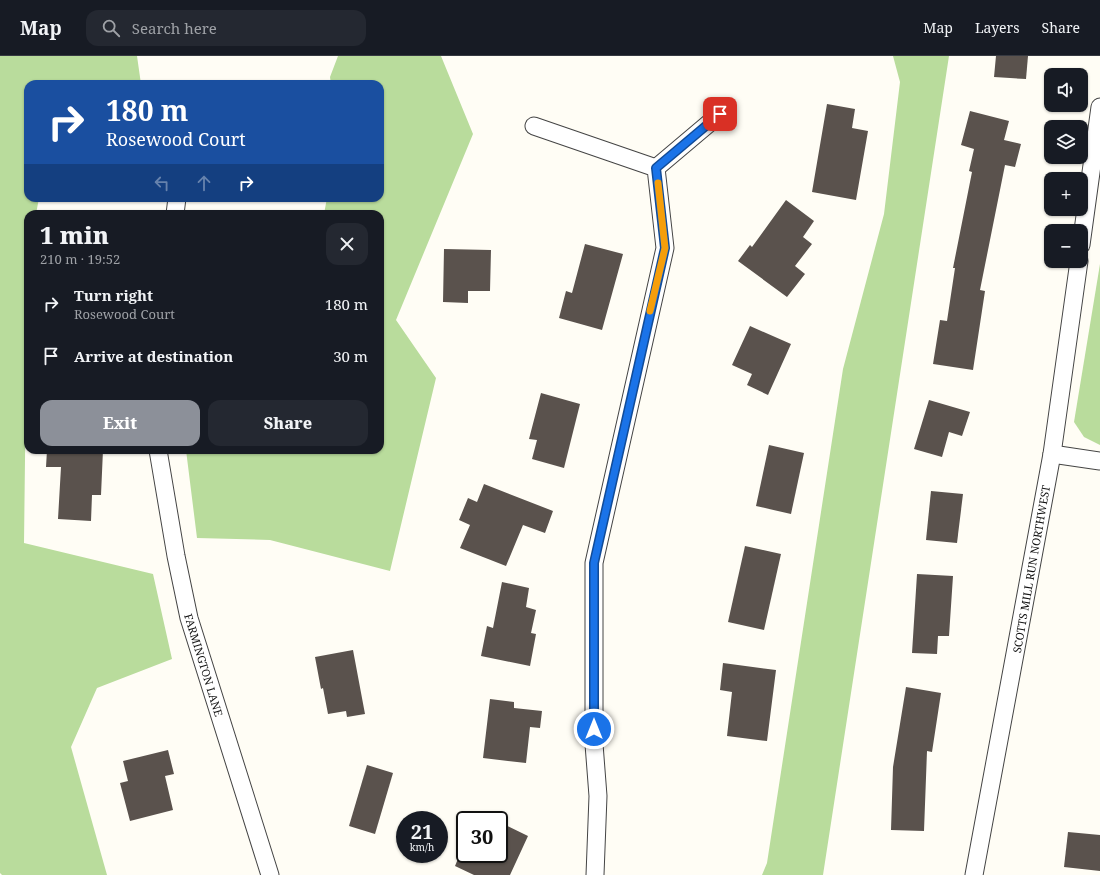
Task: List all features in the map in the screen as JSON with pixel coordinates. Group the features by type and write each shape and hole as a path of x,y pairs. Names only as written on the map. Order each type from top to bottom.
{"street":[{"path":"1084,224 1100,107"},
{"path":"656,168 720,114"},
{"path":"534,126 656,168"},
{"path":"595,875 598,796 594,744 594,563 665,248 656,168"},
{"name":"SCOTTS MILL RUN NORTHWEST","path":"974,875 1052,454 1078,268"},
{"name":"FARMINGTON LANE","path":"159,454 176,556 189,618 270,875"},
{"path":"1052,454 1100,461"}],"green space":[{"path":"0,56 137,56 140,80 24,80 24,202 38,202 37,210 24,210 24,543 153,574 172,659 97,688 71,747 107,875 2,875 0,873"},
{"path":"338,56 441,56 473,134 396,320 436,378 390,571 270,540 197,538 186,454 384,454 384,210 325,210 326,202 384,202 384,80 330,80 330,77"},
{"path":"893,56 949,56 823,875 762,875 767,863 843,369 884,214 900,82"},
{"path":"1100,264 1100,445 1084,437 1074,422"}],"building":[{"path":"996,56 1028,56 1026,79 994,77"},
{"path":"827,104 855,109 852,128 868,131 856,200 812,192"},
{"path":"970,111 1009,121 1004,140 1021,144 1015,167 1005,165 980,290 985,291 973,370 933,364 940,320 947,321 955,268 953,268 972,172 969,171 974,149 961,145"},
{"path":"786,200 814,221 803,237 812,244 795,266 805,274 787,297 738,261 750,245 752,247"},
{"path":"585,244 623,254 602,330 559,318 566,291 572,293"},
{"path":"444,249 491,250 490,291 468,291 468,303 443,302"},
{"path":"750,326 791,344 768,395 747,385 752,374 732,365"},
{"path":"541,393 580,404 564,468 532,459 537,440 529,439"},
{"path":"929,400 970,412 962,436 949,432 942,457 914,449"},
{"path":"769,445 804,453 791,514 756,506"},
{"path":"47,454 103,454 101,495 92,495 91,521 58,519 61,467 46,467"},
{"path":"484,484 553,511 545,533 523,525 506,566 460,548 470,525 459,520 468,498 477,502"},
{"path":"931,491 963,494 957,543 926,540"},
{"path":"745,546 781,554 764,630 728,622"},
{"path":"917,574 953,576 949,636 938,636 937,654 912,653"},
{"path":"502,582 529,588 526,607 536,610 531,633 536,634 530,666 481,656 487,626 493,628"},
{"path":"353,650 365,714 347,717 346,711 328,714 323,688 321,689 315,657"},
{"path":"723,663 776,670 767,741 727,736 732,692 720,690"},
{"path":"906,687 941,693 932,752 927,751 924,831 891,830 893,767"},
{"path":"490,699 514,702 514,708 542,711 540,728 530,727 526,763 483,758"},
{"path":"168,750 174,774 165,776 173,810 130,821 120,783 128,781 123,761"},
{"path":"367,765 393,773 375,834 349,826"},
{"path":"508,826 528,836 510,875 474,875 455,866 456,863 508,863"},
{"path":"1068,832 1100,835 1100,871 1064,867"}],"slow traffic":[{"path":"650,311 665,248 658,183"}],"route":[{"path":"594,729 594,563 665,248 656,168 720,114"}]}
